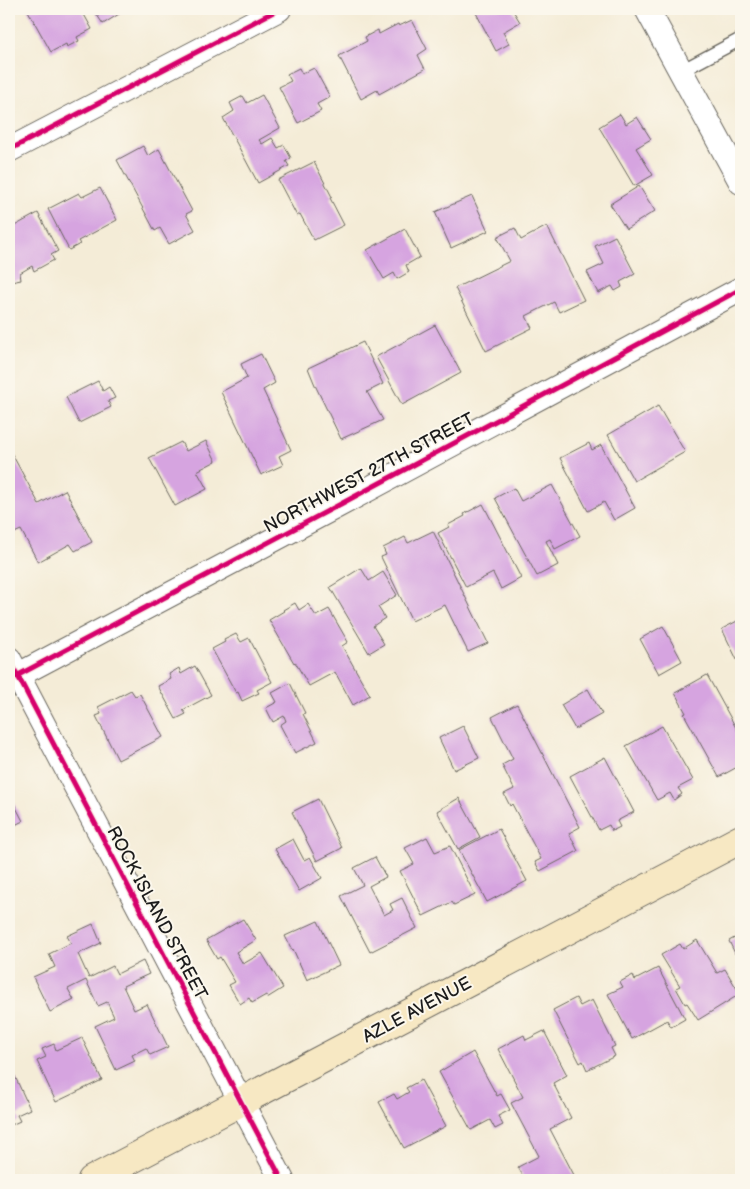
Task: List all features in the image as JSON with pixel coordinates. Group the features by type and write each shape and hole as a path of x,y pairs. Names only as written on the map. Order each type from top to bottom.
{"main road":[{"name":"AZLE AVENUE","path":"92,1180 741,839"}],"street":[{"path":"9,150 279,9"},
{"path":"647,9 741,182"},
{"name":"NORTHWEST 27TH STREET","path":"12,672 355,496 741,289"},
{"name":"ROCK ISLAND STREET","path":"12,672 282,1180"}],"lane":[{"path":"681,71 741,38"}],"building":[{"path":"27,9 81,9 92,29 77,37 79,41 67,47 66,44 51,52"},
{"path":"93,9 127,9 103,24"},
{"path":"474,9 512,9 520,22 503,32 509,44 496,51"},
{"path":"412,20 427,49 418,55 425,69 379,94 377,90 361,99 339,56 367,41 365,37 378,30 379,34 398,24 399,26"},
{"path":"299,68 302,74 314,68 330,97 317,104 321,111 298,123 279,87 291,81 287,74"},
{"path":"262,95 280,128 259,140 262,144 272,138 278,148 284,145 291,158 286,161 289,166 258,183 223,118 234,111 230,103 243,96 247,103"},
{"path":"620,114 626,124 637,117 651,139 636,148 653,175 634,186 599,127"},
{"path":"143,146 148,156 159,149 192,211 186,214 195,230 169,244 160,228 155,231 117,160"},
{"path":"314,162 344,225 314,240 300,214 297,216 278,180"},
{"path":"639,186 655,211 626,229 610,204"},
{"path":"100,188 117,220 78,241 80,244 69,250 48,209 79,193 82,197"},
{"path":"472,196 488,231 451,248 435,212"},
{"path":"38,213 58,251 51,255 54,260 34,271 32,266 20,273 21,280 11,282 9,277 9,229"},
{"path":"547,226 584,300 559,312 554,302 526,316 532,328 486,351 455,288 510,261 497,237 515,228 521,240"},
{"path":"405,229 420,257 406,265 409,272 397,279 394,273 384,279 367,250"},
{"path":"615,236 635,274 620,282 622,287 615,291 612,286 598,293 587,272 604,264 595,246"},
{"path":"435,325 461,373 402,405 376,357"},
{"path":"363,342 383,384 367,392 383,420 341,439 308,368"},
{"path":"261,354 275,383 263,390 291,450 279,456 283,465 261,475 221,392 247,378 241,364"},
{"path":"98,381 103,391 109,387 115,398 108,401 111,407 79,423 66,397"},
{"path":"658,406 685,452 634,481 608,435"},
{"path":"206,441 216,461 197,471 207,489 175,506 149,458 181,442 186,451"},
{"path":"589,443 592,450 601,445 635,508 614,520 604,502 588,511 560,458"},
{"path":"12,454 39,504 65,490 92,542 75,551 70,544 38,562 21,530 12,534 9,528 9,517 14,514 9,504 9,456"},
{"path":"552,485 580,536 555,549 550,539 546,541 558,565 537,576 495,498 514,488 521,501"},
{"path":"483,504 521,578 501,589 493,573 466,587 438,533 465,516 464,514"},
{"path":"433,531 488,643 468,652 445,605 412,621 381,557 386,555 383,548 405,537 408,543"},
{"path":"361,568 369,581 383,572 397,595 378,607 385,618 373,626 384,644 369,653 330,587"},
{"path":"295,603 299,610 308,604 316,616 329,609 348,642 342,646 370,695 353,705 335,672 309,686 269,620"},
{"path":"741,619 741,668 722,629"},
{"path":"663,626 682,661 659,674 640,639"},
{"path":"236,634 241,642 249,638 272,682 257,690 259,693 242,701 212,649"},
{"path":"195,666 211,695 183,710 186,714 176,719 158,686 171,679 169,674 179,668 181,674"},
{"path":"707,675 741,737 741,765 719,777 684,714 686,713 675,693"},
{"path":"290,683 317,742 295,753 280,725 286,721 284,716 273,722 266,708 277,702 272,693"},
{"path":"588,689 602,714 575,729 561,705"},
{"path":"131,690 135,696 140,694 163,737 118,760 96,716 101,714 98,707"},
{"path":"517,704 580,827 569,833 578,851 540,871 535,862 541,859 512,804 510,806 504,794 514,789 502,765 513,759 492,717"},
{"path":"463,726 479,758 454,770 439,738"},
{"path":"662,726 693,780 678,788 682,794 674,800 670,793 657,800 626,746"},
{"path":"605,757 634,812 617,821 620,827 612,831 609,825 599,830 570,776"},
{"path":"9,794 23,821 9,828"},
{"path":"459,798 480,837 458,849 437,811"},
{"path":"318,799 342,848 317,861 292,812"},
{"path":"499,829 527,881 487,902 459,850"},
{"path":"427,837 435,852 450,846 475,895 454,905 452,902 423,916 400,871 414,864 405,848"},
{"path":"293,839 304,860 310,857 322,878 299,891 275,849"},
{"path":"375,857 386,877 369,886 384,915 393,910 390,904 402,898 417,928 370,952 341,896 363,885 354,868"},
{"path":"243,919 256,940 236,952 243,964 262,953 283,988 267,998 266,995 252,1003 249,998 240,1004 229,985 235,982 220,957 217,959 206,940"},
{"path":"318,921 339,965 307,980 285,936"},
{"path":"93,924 101,943 78,954 89,978 113,966 117,974 143,961 149,974 123,986 134,1010 147,1004 168,1047 150,1055 146,1048 132,1055 135,1061 116,1070 95,1026 114,1017 107,1002 98,1006 86,980 68,989 74,1000 50,1012 33,977 55,967 49,954 71,943 67,936"},
{"path":"741,926 741,966 729,941 740,935 736,929"},
{"path":"697,940 717,973 725,969 740,994 698,1020 687,1003 685,1004 676,988 680,986 661,955 680,944 683,949"},
{"path":"658,968 685,1019 671,1027 667,1020 632,1039 608,994 623,987 620,982 633,975 635,980"},
{"path":"576,998 580,1006 592,1000 615,1046 611,1048 615,1056 587,1070 583,1061 580,1063 553,1010"},
{"path":"544,1031 567,1075 553,1083 571,1118 550,1129 574,1175 566,1180 525,1180 518,1167 539,1156 511,1103 523,1097 498,1049 524,1035 526,1040"},
{"path":"82,1038 102,1080 56,1102 37,1061 46,1057 42,1049 54,1044 56,1050"},
{"path":"473,1052 497,1096 501,1094 510,1110 498,1116 503,1125 495,1129 490,1120 471,1130 439,1072"},
{"path":"12,1070 30,1109 17,1115 20,1121 9,1126 9,1071"},
{"path":"421,1080 446,1126 404,1148 379,1102 394,1094 397,1099 409,1092 406,1088"}],"cycle path":[{"path":"9,150 279,9"},
{"path":"9,680 741,289"},
{"path":"9,659 282,1180"}]}
